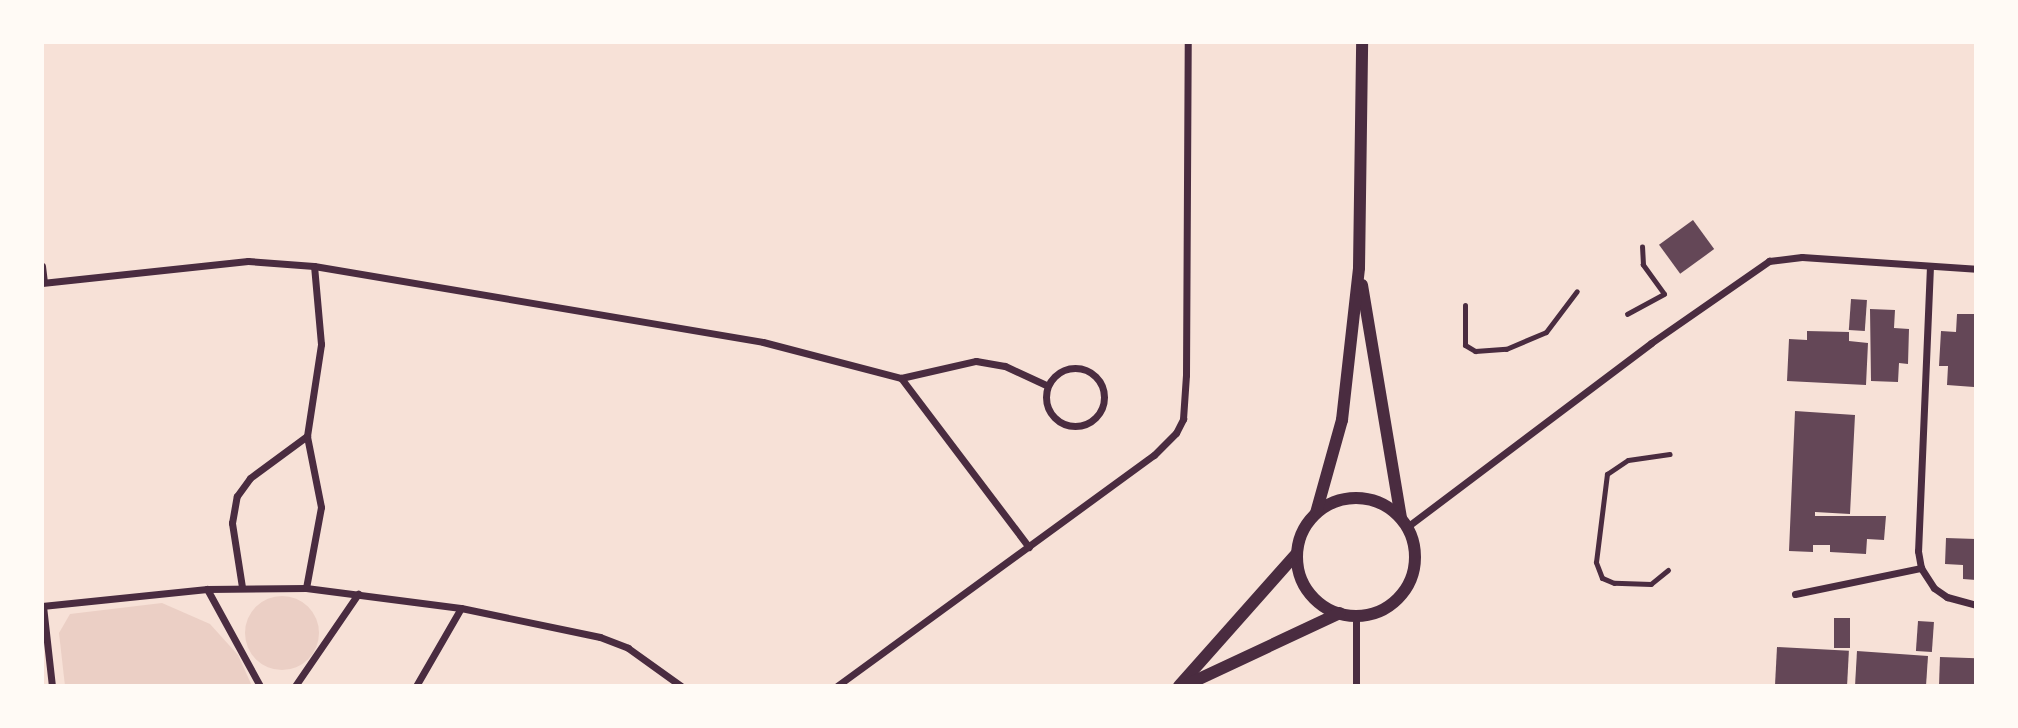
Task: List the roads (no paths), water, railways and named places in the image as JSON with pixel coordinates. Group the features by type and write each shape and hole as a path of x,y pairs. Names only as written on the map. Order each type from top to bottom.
{"street":[{"path":"837,686 1154,456 1183,419 1188,42"},
{"path":"1359,268 1404,523 1415,555 1409,583 1391,604 1356,616 1340,613 1307,591 1296,554 1299,539 1316,513 1344,408 1359,268 1362,42"},
{"path":"1404,523 1651,343 1769,261 1802,257 1976,269"},
{"path":"42,266 43,283 248,261 314,265 763,342 901,378 976,361 1005,366 1048,386"},
{"path":"306,587 321,507 307,436 321,344 314,265"},
{"path":"1930,266 1917,507 1921,568 1947,597 1976,605"},
{"path":"1067,369 1085,369 1104,387 1105,404 1096,419 1070,426 1049,411 1048,386 1067,369"},
{"path":"901,378 1029,547"},
{"path":"242,587 232,523 237,496 250,478 307,436"},
{"path":"1316,513 1344,498 1360,498 1375,501 1404,523"},
{"path":"1182,686 1296,554"},
{"path":"1795,594 1921,568"},
{"path":"52,686 42,606 242,587 306,587 461,608 600,637 628,648 681,686"},
{"path":"207,589 260,686"},
{"path":"295,686 358,594"},
{"path":"416,686 461,608"},
{"path":"1182,686 1340,613"},
{"path":"1356,616 1356,686"}],"lane":[{"path":"1465,305 1465,345 1475,351 1506,349 1546,332 1577,291"},
{"path":"1668,570 1651,584 1614,583 1602,579 1596,562 1607,474 1628,460 1670,454"}]}
